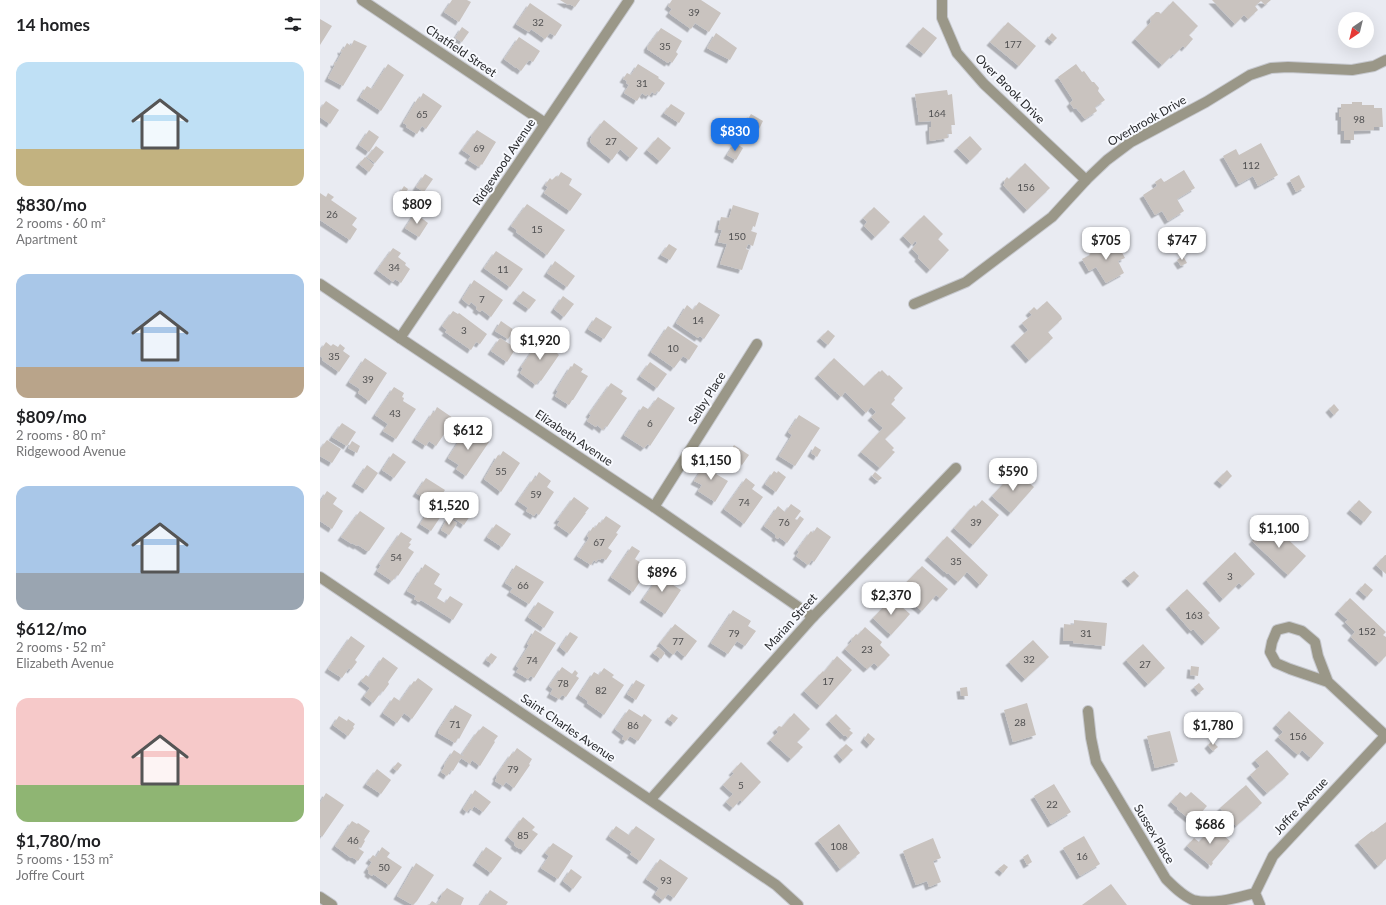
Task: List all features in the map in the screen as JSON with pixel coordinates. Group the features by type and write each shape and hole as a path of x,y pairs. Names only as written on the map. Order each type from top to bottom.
{"street":[{"name":"Chatfield Street","path":"362,0 545,123"},
{"name":"Ridgewood Avenue","path":"400,338 629,0"},
{"name":"Over Brook Drive","path":"942,0 942,18 957,53 984,84 1086,180"},
{"name":"Overbrook Drive","path":"914,304 966,282 1052,217 1086,180 1107,160 1131,142 1206,102 1250,74 1270,68 1288,67 1352,70 1374,66 1386,60"},
{"name":"Elizabeth Avenue","path":"320,284 654,507 813,617"},
{"name":"Selby Place","path":"654,507 757,344"},
{"name":"Marian Street","path":"651,799 813,617 956,468"},
{"name":"Saint Charles Avenue","path":"320,577 776,884 798,905"},
{"path":"1328,682 1318,656 1315,642 1302,631 1289,627 1277,630 1270,652 1276,663 1290,670 1328,682 1386,735"},
{"name":"Sussex Place","path":"1088,711 1091,738 1096,762 1166,879 1178,891 1194,901 1211,904 1255,893"},
{"name":"Joffre Avenue","path":"1255,893 1273,856 1386,735"},
{"path":"1255,893 1260,905"},
{"path":"320,897 332,905"}],"building":[{"path":"452,0 467,0 471,2 459,22 444,12"},
{"path":"560,0 580,0 575,7"},
{"path":"672,0 701,0 721,13 709,32 695,23 691,29 669,13 672,9 668,6"},
{"path":"1212,0 1271,0 1265,5 1261,1 1255,6 1258,10 1248,19 1244,15 1235,24"},
{"path":"1173,1 1198,26 1189,35 1193,39 1185,48 1183,46 1162,65 1135,39 1151,22 1150,18 1156,12 1161,14"},
{"path":"530,3 562,25 555,36 550,33 545,39 531,29 529,32 516,24"},
{"path":"320,19 332,26 320,45"},
{"path":"1008,22 1036,46 1019,66 990,42"},
{"path":"462,27 469,32 462,42 455,38"},
{"path":"923,27 937,38 924,54 909,43"},
{"path":"661,28 682,41 676,52 678,54 672,63 670,61 668,63 647,49"},
{"path":"716,33 737,48 730,60 707,48"},
{"path":"1052,33 1057,38 1053,42 1048,38"},
{"path":"519,37 540,51 533,62 529,60 521,71 504,59"},
{"path":"354,40 367,46 343,86 328,78 335,65 334,62 336,63 342,52 341,49 343,50 347,43 351,46"},
{"path":"388,64 404,75 381,111 360,97 367,86 372,89"},
{"path":"638,64 659,77 658,78 665,83 659,92 657,91 655,94 652,92 649,96 642,93 637,101 624,93 629,85 626,83 627,81 623,79 627,73 631,75"},
{"path":"1076,64 1082,72 1084,71 1092,82 1094,82 1099,88 1098,91 1105,100 1095,107 1097,111 1085,119 1070,103 1073,100 1058,77"},
{"path":"947,90 948,95 952,94 955,125 951,125 952,134 947,134 948,138 930,141 929,128 931,127 931,121 919,122 915,94"},
{"path":"423,93 442,106 426,129 422,126 417,134 406,127 407,125 403,123 418,98 420,99"},
{"path":"326,101 339,110 330,124 320,117 320,109"},
{"path":"1352,102 1362,102 1362,105 1374,105 1374,108 1382,108 1383,127 1374,127 1374,130 1354,131 1354,140 1344,140 1344,131 1341,131 1341,117 1339,117 1339,109 1341,109 1341,104 1352,104"},
{"path":"671,104 685,113 679,123 664,113"},
{"path":"751,114 763,121 759,129 746,122"},
{"path":"604,120 638,148 630,158 620,149 612,160 591,143 591,136"},
{"path":"369,130 379,137 369,152 359,145"},
{"path":"477,130 496,142 482,165 481,164 479,167 468,160 471,156 462,150"},
{"path":"970,136 982,149 970,161 957,148"},
{"path":"658,137 671,148 660,161 647,150"},
{"path":"735,143 743,148 736,160 727,155"},
{"path":"1261,143 1278,175 1258,186 1253,176 1239,184 1223,156 1236,149 1239,155"},
{"path":"376,146 384,152 375,163 367,157"},
{"path":"365,157 374,165 369,172 359,164"},
{"path":"1025,163 1050,188 1027,210 1003,185 1007,177 1009,179"},
{"path":"1184,170 1195,188 1177,199 1184,211 1168,221 1162,211 1155,215 1143,195 1157,186 1155,182 1161,178 1164,182"},
{"path":"561,172 572,179 569,185 582,194 570,211 544,193 548,187 545,185 550,178 552,180 556,176 558,177"},
{"path":"425,174 433,179 424,192 416,187"},
{"path":"1299,175 1305,187 1296,192 1290,180"},
{"path":"404,186 408,189 402,200 397,197"},
{"path":"320,193 326,197 328,193 334,197 331,200 357,218 352,225 357,229 350,240 320,220"},
{"path":"527,204 565,230 547,255 516,232 517,230 511,226"},
{"path":"733,205 759,213 755,227 753,226 751,231 757,233 753,246 748,244 746,249 749,250 742,270 720,264 727,244 718,242 722,230 718,229 721,217 729,218"},
{"path":"874,207 890,222 875,237 864,226 867,222 863,218"},
{"path":"415,213 428,223 419,237 405,228"},
{"path":"924,215 943,234 938,239 949,250 930,270 918,258 919,256 912,249 917,243 915,241 912,245 903,236"},
{"path":"1115,240 1125,258 1118,261 1124,273 1106,283 1096,267 1089,271 1082,259"},
{"path":"669,244 677,249 670,260 661,255"},
{"path":"393,248 401,253 398,257 406,263 405,265 410,269 401,283 395,279 393,282 377,270"},
{"path":"496,251 523,269 510,287 484,268"},
{"path":"1183,256 1187,263 1181,266 1177,260"},
{"path":"555,261 575,276 567,287 547,273"},
{"path":"474,280 503,300 491,317 482,310 480,312 476,309 477,307 471,302 469,305 462,299"},
{"path":"523,291 536,300 529,309 516,300"},
{"path":"563,296 574,304 564,317 554,309"},
{"path":"1047,301 1062,319 1048,332 1053,338 1029,360 1014,343 1028,330 1022,323 1032,315 1029,312 1034,307 1037,310"},
{"path":"699,302 720,315 704,339 700,336 698,338 676,323 687,305 693,310"},
{"path":"453,311 458,314 459,313 487,334 480,344 476,342 471,350 445,332 447,330 442,326"},
{"path":"596,317 612,327 604,339 588,329"},
{"path":"501,321 514,330 508,339 495,331"},
{"path":"668,326 698,346 689,360 683,356 674,368 651,352"},
{"path":"828,330 835,336 828,345 820,338"},
{"path":"542,337 559,348 556,352 559,355 541,381 539,380 536,385 520,373 523,368 521,367"},
{"path":"500,338 516,348 507,362 491,351"},
{"path":"326,342 331,346 333,344 338,347 340,344 345,348 343,351 350,356 339,372 322,360 323,358 320,356 320,351"},
{"path":"365,358 387,373 369,401 358,393 360,389 349,382"},
{"path":"834,358 864,386 879,371 880,372 882,370 903,388 891,404 906,418 885,439 894,448 892,450 895,452 880,468 861,452 883,428 871,417 876,412 871,407 866,413 845,392 841,397 818,375"},
{"path":"650,362 667,374 657,388 640,376"},
{"path":"574,363 583,369 581,372 588,376 569,405 555,396 558,391 556,390"},
{"path":"611,383 623,391 621,394 627,398 607,427 605,426 603,430 597,425 596,427 587,421 591,415 589,414"},
{"path":"394,387 404,393 402,397 404,398 403,401 416,409 396,439 383,431 388,424 375,415"},
{"path":"658,397 675,408 650,446 648,444 644,448 624,435 643,406 648,409 650,408"},
{"path":"1334,404 1339,410 1334,415 1329,409"},
{"path":"437,407 453,418 450,423 451,424 436,446 429,441 426,446 415,439"},
{"path":"799,415 820,428 795,466 779,456 792,435 788,432"},
{"path":"342,423 356,432 347,446 332,437"},
{"path":"469,429 489,442 466,476 456,469 459,465 448,458 464,433 466,434"},
{"path":"327,440 341,449 332,463 320,456 320,449"},
{"path":"352,441 360,446 357,453 348,448"},
{"path":"734,445 749,455 742,465 727,455"},
{"path":"815,446 821,450 817,457 811,453"},
{"path":"503,451 520,463 501,492 484,479 498,455 500,456"},
{"path":"393,453 406,462 394,478 382,470"},
{"path":"708,460 720,467 716,474 728,481 715,502 698,491 702,485 694,481"},
{"path":"367,465 378,473 366,490 355,483"},
{"path":"1227,470 1232,476 1223,485 1217,480"},
{"path":"774,471 777,473 778,471 786,477 776,492 765,484"},
{"path":"1015,471 1034,487 1011,513 992,496"},
{"path":"539,472 551,481 547,487 554,492 539,515 536,513 534,516 526,511 528,508 518,501"},
{"path":"875,472 882,478 878,481 872,476"},
{"path":"426,478 445,490 435,505 416,493"},
{"path":"746,478 755,485 752,489 763,497 744,524 724,509"},
{"path":"327,491 337,498 333,504 343,511 332,529 320,521 320,502"},
{"path":"574,497 589,508 570,534 557,525 560,521 557,520"},
{"path":"460,500 474,510 464,525 450,516"},
{"path":"982,500 999,515 973,545 954,528 974,505 976,507"},
{"path":"1359,500 1372,512 1364,522 1350,510"},
{"path":"791,504 801,511 795,519 797,520 800,516 804,519 787,543 779,537 778,539 775,537 776,535 764,526 778,506 785,512"},
{"path":"430,509 441,516 431,531 420,524"},
{"path":"360,511 385,528 369,551 358,545 352,544 341,537"},
{"path":"606,516 621,526 616,533 618,534 608,548 612,551 606,560 602,558 600,560 598,559 596,562 594,560 591,565 577,556 589,538 587,536 593,527 595,528 599,522 601,523"},
{"path":"448,517 457,523 449,535 441,530"},
{"path":"1269,522 1306,556 1288,575 1252,541"},
{"path":"496,524 511,534 502,547 487,537"},
{"path":"817,527 831,537 814,562 812,560 808,565 796,556 799,552 797,550 811,531 813,533"},
{"path":"401,532 412,539 408,548 414,552 398,576 397,575 392,581 377,571 381,565 379,564"},
{"path":"947,536 988,575 980,585 967,572 958,582 928,557"},
{"path":"632,546 640,551 635,559 649,568 633,592 611,577"},
{"path":"1235,552 1255,574 1242,586 1239,583 1223,599 1206,580"},
{"path":"1386,555 1386,574 1376,565"},
{"path":"425,564 440,574 434,584 442,589 437,598 445,603 450,596 463,604 453,620 421,600 419,602 414,599 416,596 407,591"},
{"path":"516,565 544,582 529,604 510,592 513,588 505,583"},
{"path":"922,566 948,589 940,598 936,595 922,611 898,591"},
{"path":"664,569 672,574 667,581 681,590 665,614 643,599"},
{"path":"1134,571 1139,576 1131,584 1125,578"},
{"path":"1365,583 1373,590 1367,597 1359,590"},
{"path":"1187,589 1210,613 1208,615 1220,628 1205,642 1193,629 1191,631 1169,606"},
{"path":"892,598 910,614 891,635 873,618"},
{"path":"1350,598 1386,632 1383,635 1386,637 1386,656 1379,663 1351,637 1355,632 1345,622 1348,620 1338,611"},
{"path":"538,602 554,612 544,628 528,617"},
{"path":"733,610 751,621 748,626 756,631 745,646 737,641 728,654 711,643"},
{"path":"1074,620 1107,623 1105,646 1063,641 1064,624 1074,625"},
{"path":"675,624 697,641 685,657 677,650 673,655 660,643"},
{"path":"865,627 882,642 880,645 890,655 878,667 874,663 867,669 845,649 856,634 858,635"},
{"path":"535,630 556,643 534,678 531,676 528,679 516,672 519,668 516,666 529,645 527,644"},
{"path":"570,632 578,637 567,653 560,647"},
{"path":"351,636 365,646 355,660 357,662 351,670 349,668 342,678 328,669"},
{"path":"1033,640 1049,657 1025,679 1009,662"},
{"path":"1143,644 1165,668 1148,684 1126,660"},
{"path":"658,647 665,653 661,659 653,653"},
{"path":"491,653 497,657 492,664 486,660"},
{"path":"837,656 852,670 820,706 804,691 823,671 824,672"},
{"path":"383,657 398,668 388,682 389,684 373,703 364,696 370,688 361,681 366,675 369,677"},
{"path":"1191,666 1199,667 1198,676 1190,675"},
{"path":"562,667 572,674 575,670 578,673 576,676 579,678 566,697 562,695 559,699 550,694 553,689 549,686"},
{"path":"604,668 614,675 612,677 624,685 604,715 587,703 588,701 579,695 594,672 599,675"},
{"path":"418,678 433,689 412,719 404,713 397,723 383,713 394,697 400,701 414,681 415,682"},
{"path":"636,680 645,685 636,700 627,694"},
{"path":"1199,683 1204,689 1199,693 1194,687"},
{"path":"967,687 968,696 961,696 960,688"},
{"path":"1027,703 1036,735 1013,742 1004,710"},
{"path":"455,705 472,715 459,739 458,738 455,743 438,733"},
{"path":"629,709 642,717 644,714 652,720 638,741 630,736 626,741 622,739 624,736 615,729"},
{"path":"1289,711 1324,743 1311,758 1302,750 1298,755 1278,737 1283,732 1276,725"},
{"path":"794,713 810,729 797,742 803,747 791,759 770,740 778,732 776,729 779,726 782,727"},
{"path":"672,714 678,718 674,723 668,719"},
{"path":"836,714 853,733 848,738 829,721"},
{"path":"339,716 347,721 348,719 355,724 348,736 333,725"},
{"path":"1233,717 1237,722 1232,727 1227,723"},
{"path":"483,726 498,736 480,766 472,760 470,764 461,758 453,771 451,770 447,776 441,772 454,750 463,756 464,755 462,754"},
{"path":"1170,731 1178,762 1155,768 1147,736"},
{"path":"868,733 875,739 870,745 864,739"},
{"path":"1212,741 1218,747 1213,751 1208,745"},
{"path":"846,744 853,750 843,760 837,753"},
{"path":"517,748 532,759 529,764 530,765 514,788 506,782 503,786 495,781 496,776"},
{"path":"1267,750 1289,774 1267,793 1250,775 1260,766 1255,760"},
{"path":"398,762 402,765 397,771 393,768"},
{"path":"741,762 761,782 742,802 740,800 733,808 726,802 733,794 723,785 734,773 732,772"},
{"path":"377,769 391,780 381,794 366,784"},
{"path":"1054,784 1071,812 1051,824 1034,796"},
{"path":"1246,785 1262,803 1236,826 1220,808"},
{"path":"475,790 491,802 483,812 474,806 472,810 470,808 467,812 463,809"},
{"path":"1180,792 1186,797 1191,792 1207,806 1193,822 1171,802"},
{"path":"326,793 344,805 322,837 320,835 320,803"},
{"path":"523,817 535,827 532,830 538,834 524,851 514,845 515,843 508,837"},
{"path":"352,821 370,831 361,848 358,848 364,852 358,861 352,857 351,858 335,846"},
{"path":"1386,822 1386,859 1378,866 1358,842"},
{"path":"839,824 860,853 840,869 818,840"},
{"path":"616,826 629,835 636,826 655,839 640,861 630,854 632,852 609,836"},
{"path":"1213,826 1230,841 1212,862 1213,863 1211,866 1187,846 1194,838 1199,842"},
{"path":"1084,836 1100,864 1080,876 1063,848"},
{"path":"933,838 941,858 933,861 941,882 929,887 927,881 916,885 903,851"},
{"path":"553,843 573,856 558,879 541,868 549,856 545,853"},
{"path":"382,847 390,853 387,857 402,867 389,885 373,874 372,876 368,873 369,871 367,869 372,862 369,860 373,855 376,857"},
{"path":"486,847 502,858 491,873 476,862"},
{"path":"1028,854 1032,862 1027,865 1023,857"},
{"path":"660,859 688,878 674,898 668,894 663,900 655,894 659,888 646,879"},
{"path":"416,863 434,875 413,905 397,896"},
{"path":"1004,864 1008,867 1003,873 998,869"},
{"path":"571,869 582,877 573,889 563,881"},
{"path":"1111,884 1127,905 1082,905"},
{"path":"447,888 464,898 461,905 429,905 432,901 437,904 442,896 441,895"},
{"path":"490,890 508,902 506,905 480,905"}]}
